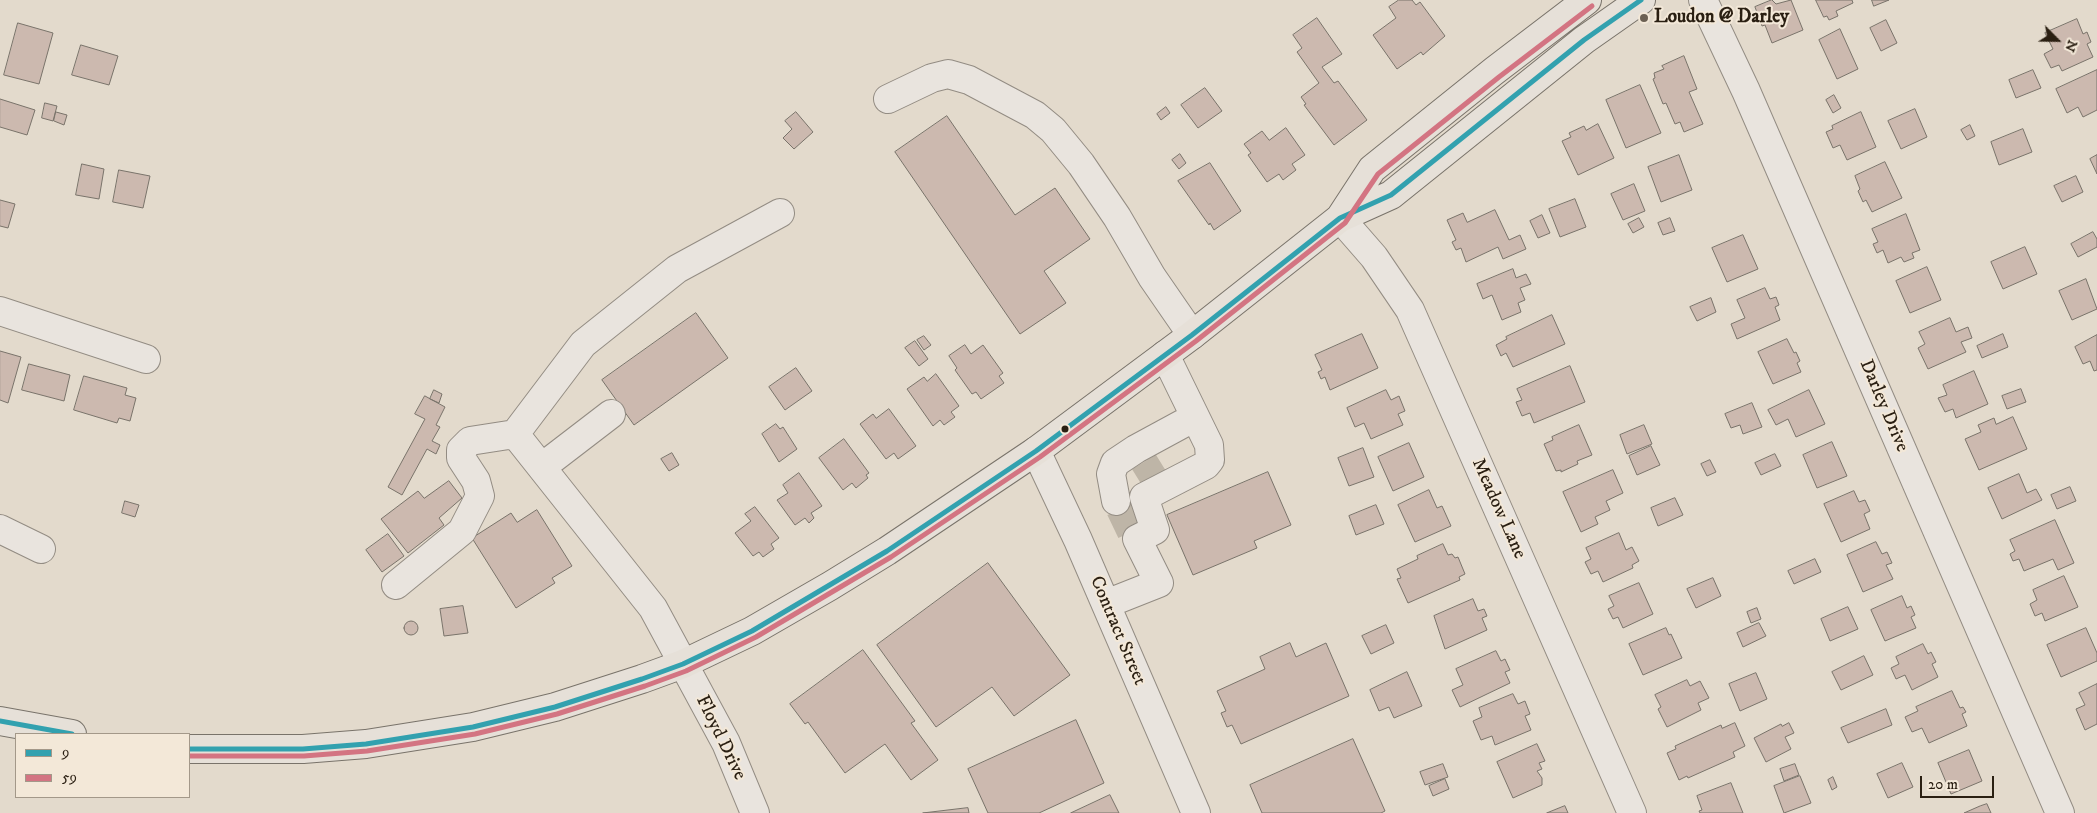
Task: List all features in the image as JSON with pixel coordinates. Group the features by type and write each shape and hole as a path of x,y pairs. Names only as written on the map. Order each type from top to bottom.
{"main road":[{"path":"1340,218 1372,170 1494,71 1587,0"},
{"path":"190,750 293,750 366,744 473,727 555,707 683,664 752,631 830,586 1036,452 1165,356 1340,218 1390,195 1584,40 1641,0"},
{"path":"0,721 66,733"}],"street":[{"name":"Darley Drive","path":"1703,0 1746,91 2060,813"},
{"path":"888,99 932,78 948,74 976,84 1034,115 1053,130 1081,164 1117,217 1152,277 1192,335"},
{"path":"396,585 462,531 480,496 476,481 461,458 461,450 470,441 515,434 583,344 677,269 780,213"},
{"name":"Meadow Lane","path":"1340,218 1374,257 1410,310 1632,813"},
{"path":"0,311 146,359"},
{"path":"1138,496 1206,466 1210,460 1208,444 1165,356"},
{"path":"542,467 611,414"},
{"path":"1106,604 1159,583 1138,496 1195,417"},
{"name":"Floyd Drive","path":"515,434 653,608 726,743 755,813"},
{"name":"Contract Street","path":"1036,452 1106,604 1196,813"},
{"path":"0,529 41,549"}],"building":[{"path":"1399,0 1412,0 1416,5 1420,2 1445,36 1423,55 1421,52 1397,69 1373,35 1396,18 1389,7"},
{"path":"1772,0 1776,4 1791,0 1803,30 1772,43 1765,25 1762,26 1755,7"},
{"path":"1816,0 1852,0 1853,3 1836,11 1838,16 1829,20 1827,16 1824,17"},
{"path":"1872,0 1889,0 1874,6"},
{"path":"1317,18 1342,54 1322,67 1334,83 1338,81 1367,120 1334,145 1304,105 1306,104 1301,97 1319,83 1297,52 1302,48 1293,35"},
{"path":"2077,19 2083,34 2087,32 2091,42 2087,44 2093,57 2062,71 2059,65 2051,68 2044,54 2053,49 2045,33"},
{"path":"1886,20 1897,43 1881,51 1870,28"},
{"path":"18,23 53,33 39,84 4,75"},
{"path":"1840,29 1858,69 1837,79 1819,40"},
{"path":"81,45 118,56 109,85 72,75"},
{"path":"1684,56 1697,89 1689,92 1703,124 1684,132 1680,122 1675,124 1666,103 1663,104 1653,79 1655,78 1654,73 1664,69 1662,66"},
{"path":"2033,70 2041,88 2016,98 2009,80"},
{"path":"2097,70 2097,110 2083,117 2078,107 2067,113 2056,89"},
{"path":"1640,85 1661,133 1626,148 1606,100"},
{"path":"1205,88 1222,111 1198,128 1181,105"},
{"path":"1834,95 1841,108 1833,113 1826,100"},
{"path":"0,99 35,110 27,135 0,127"},
{"path":"45,103 57,106 53,121 42,118"},
{"path":"1166,107 1170,113 1161,120 1157,114"},
{"path":"1915,109 1927,137 1901,149 1888,121"},
{"path":"56,112 67,115 64,125 54,121"},
{"path":"796,112 813,132 794,149 783,138 792,129 785,121"},
{"path":"1861,112 1876,147 1847,160 1840,145 1833,148 1826,132 1833,129 1832,126"},
{"path":"947,116 1015,215 1055,188 1090,239 1044,271 1066,303 1020,334 895,152"},
{"path":"1598,124 1614,158 1578,175 1562,141 1571,137 1569,133 1584,126 1586,130"},
{"path":"1970,125 1975,136 1967,140 1961,130"},
{"path":"1286,128 1305,155 1292,164 1296,170 1283,180 1279,174 1267,182 1248,155 1251,153 1244,144 1262,131 1269,140"},
{"path":"2023,129 2032,152 1999,165 1991,142"},
{"path":"1180,154 1186,163 1179,169 1172,160"},
{"path":"1679,155 1692,190 1661,202 1648,167"},
{"path":"2097,155 2097,174 2090,159"},
{"path":"1885,162 1902,198 1872,212 1866,200 1863,202 1858,191 1860,189 1855,176"},
{"path":"1210,163 1241,211 1214,230 1178,181"},
{"path":"82,164 104,169 99,199 76,195"},
{"path":"119,170 150,176 143,208 113,202"},
{"path":"2076,176 2083,192 2062,202 2054,186"},
{"path":"1634,184 1645,211 1623,220 1611,194"},
{"path":"1575,199 1586,227 1560,237 1549,209"},
{"path":"0,200 15,204 8,228 0,226"},
{"path":"1495,210 1509,240 1520,235 1526,249 1503,259 1498,247 1466,262 1461,248 1456,250 1452,242 1456,240 1447,220 1463,213 1467,222"},
{"path":"1906,214 1920,250 1912,253 1914,258 1904,262 1901,257 1888,263 1883,250 1877,253 1873,244 1878,242 1872,229"},
{"path":"1542,215 1550,233 1538,238 1530,221"},
{"path":"1639,218 1644,227 1633,233 1628,224"},
{"path":"1670,218 1675,231 1663,235 1658,223"},
{"path":"2093,232 2097,239 2097,247 2078,257 2071,244"},
{"path":"1743,235 1758,269 1727,282 1712,248"},
{"path":"2025,247 2037,274 2003,289 1991,262"},
{"path":"1927,267 1941,300 1910,313 1896,281"},
{"path":"1513,269 1516,278 1526,274 1531,284 1520,288 1525,300 1518,303 1521,312 1502,320 1492,295 1483,299 1477,284"},
{"path":"2086,279 2097,309 2072,320 2059,291"},
{"path":"1765,288 1770,299 1776,297 1779,305 1775,307 1780,320 1737,339 1731,324 1745,318 1737,300"},
{"path":"1711,298 1716,312 1697,321 1690,307"},
{"path":"696,313 728,358 634,425 602,380"},
{"path":"1552,315 1565,344 1513,367 1506,353 1501,356 1496,345 1507,339 1506,337"},
{"path":"1950,318 1956,332 1968,327 1972,338 1961,342 1966,352 1928,369 1918,348 1925,344 1919,332"},
{"path":"1362,334 1378,368 1330,390 1325,377 1321,379 1318,372 1322,370 1315,355"},
{"path":"2003,334 2008,347 1982,358 1977,346"},
{"path":"2097,335 2097,370 2094,371 2090,361 2083,364 2075,347"},
{"path":"924,336 931,345 924,350 917,340"},
{"path":"1787,339 1800,361 1797,363 1801,372 1773,384 1758,352"},
{"path":"915,341 928,359 919,366 905,348"},
{"path":"965,345 971,354 983,345 1003,373 999,376 1004,383 981,399 976,392 972,394 955,370 957,368 949,356"},
{"path":"0,351 21,357 8,403 0,400"},
{"path":"29,364 70,375 64,401 22,390"},
{"path":"1570,366 1585,402 1534,423 1530,413 1522,416 1516,402 1522,400 1517,389"},
{"path":"796,368 812,391 785,410 769,387"},
{"path":"1974,371 1988,404 1956,418 1953,409 1945,412 1938,398 1947,395 1943,385"},
{"path":"936,374 959,406 951,412 955,417 944,425 940,420 933,426 907,389 924,377 927,381"},
{"path":"84,376 127,388 125,395 136,398 130,421 119,418 117,423 74,410"},
{"path":"2021,389 2026,402 2007,409 2002,396"},
{"path":"434,390 442,394 439,403 430,399"},
{"path":"1386,390 1391,400 1399,396 1405,411 1398,414 1403,425 1371,439 1364,423 1355,427 1347,408"},
{"path":"1809,390 1825,424 1796,437 1788,419 1776,425 1768,410"},
{"path":"425,396 445,407 436,425 440,427 432,441 440,445 436,454 427,449 402,495 388,487 425,419 415,414"},
{"path":"1752,403 1762,427 1743,434 1740,425 1731,428 1725,414"},
{"path":"889,409 916,446 898,459 894,453 886,459 860,424 873,414 876,418"},
{"path":"2013,417 2027,449 1979,470 1965,439 1981,432 1978,425 1994,418 1996,424"},
{"path":"776,424 780,429 783,427 797,449 779,462 762,434"},
{"path":"1579,425 1592,455 1577,461 1578,464 1561,472 1561,470 1556,471 1544,444 1553,440 1552,437"},
{"path":"1644,425 1652,444 1627,454 1620,435"},
{"path":"844,439 869,473 866,475 868,478 856,488 852,483 843,490 819,458"},
{"path":"1832,442 1847,476 1817,488 1803,455"},
{"path":"1409,443 1424,477 1393,491 1378,457"},
{"path":"1651,446 1660,465 1637,475 1629,456"},
{"path":"1363,448 1374,477 1349,486 1338,458"},
{"path":"672,453 679,465 669,471 661,459"},
{"path":"1775,454 1781,466 1761,475 1755,463"},
{"path":"1710,460 1716,472 1707,476 1701,464"},
{"path":"1613,470 1623,493 1606,501 1610,510 1595,517 1598,524 1581,532 1563,492"},
{"path":"1268,472 1291,525 1254,541 1257,548 1193,575 1167,515"},
{"path":"799,473 822,506 811,513 814,518 809,523 805,518 795,525 777,500 788,493 783,485"},
{"path":"2019,474 2027,493 2036,489 2042,500 2002,519 1988,488"},
{"path":"449,481 462,498 439,518 444,525 408,553 381,519 418,491 424,498"},
{"path":"2070,487 2076,501 2057,509 2051,495"},
{"path":"1429,490 1437,508 1442,506 1451,526 1415,542 1398,505"},
{"path":"1854,491 1859,502 1865,500 1870,511 1864,514 1870,529 1841,542 1824,504"},
{"path":"1675,498 1683,515 1658,526 1651,508"},
{"path":"125,501 139,505 135,517 122,513"},
{"path":"1136,502 1147,525 1122,536 1111,513"},
{"path":"1376,505 1384,524 1356,535 1349,516"},
{"path":"755,507 779,538 771,544 774,549 763,557 759,552 753,556 735,533 751,521 745,514"},
{"path":"537,510 572,566 552,578 555,583 516,608 472,538 511,513 517,522"},
{"path":"2055,520 2074,563 2058,570 2053,559 2024,571 2019,559 2013,561 2010,554 2015,551 2010,540"},
{"path":"1619,533 1626,550 1632,547 1639,561 1632,565 1633,568 1603,582 1598,571 1591,574 1585,562 1591,559 1586,548"},
{"path":"388,534 404,556 382,572 366,550"},
{"path":"1876,542 1882,554 1887,552 1892,563 1886,565 1893,579 1863,592 1847,555"},
{"path":"1443,544 1448,555 1452,554 1455,558 1458,557 1465,574 1459,577 1460,580 1408,603 1397,579 1401,578 1397,569 1418,559 1417,556"},
{"path":"1815,559 1821,572 1794,584 1788,571"},
{"path":"988,563 1070,675 1014,716 992,687 936,727 877,645"},
{"path":"2064,576 2078,607 2045,621 2042,613 2035,616 2030,604 2037,600 2033,590"},
{"path":"1713,578 1721,596 1696,608 1687,589"},
{"path":"1639,583 1653,614 1623,628 1618,617 1613,619 1608,609 1614,606 1609,596"},
{"path":"1902,596 1907,608 1911,606 1915,615 1911,617 1916,628 1885,641 1871,610"},
{"path":"1473,599 1478,611 1484,609 1487,616 1482,618 1487,630 1445,649 1434,616"},
{"path":"463,606 468,633 444,636 440,609"},
{"path":"1848,607 1858,629 1830,641 1821,619"},
{"path":"1757,608 1761,619 1751,623 1747,612"},
{"path":"411,621 416,623 418,628 416,633 411,635 406,633 404,628 406,623"},
{"path":"1759,623 1766,636 1743,647 1737,633"},
{"path":"1386,625 1394,643 1371,654 1362,636"},
{"path":"1666,628 1669,635 1671,634 1682,658 1643,675 1629,644"},
{"path":"2086,628 2097,653 2097,661 2061,677 2047,645"},
{"path":"1290,643 1296,657 1326,643 1349,696 1241,744 1232,725 1227,727 1221,713 1226,711 1217,691 1265,669 1260,657"},
{"path":"1923,644 1928,654 1931,652 1936,662 1932,664 1938,677 1912,690 1905,675 1896,679 1891,668 1899,664 1896,657"},
{"path":"863,650 915,721 911,723 938,760 911,780 885,744 845,773 808,722 805,724 790,704"},
{"path":"1496,651 1501,661 1505,659 1510,670 1505,672 1510,683 1460,707 1452,690 1463,685 1456,669"},
{"path":"1864,656 1873,675 1841,690 1832,672"},
{"path":"1407,672 1422,706 1394,718 1389,707 1379,711 1370,690"},
{"path":"1756,673 1767,699 1740,711 1729,684"},
{"path":"1687,680 1690,686 1700,681 1709,698 1698,703 1701,710 1667,727 1658,709 1661,707 1655,695"},
{"path":"2097,684 2097,724 2085,730 2076,709 2085,705 2079,693"},
{"path":"1952,691 1960,708 1963,707 1966,712 1962,714 1967,726 1929,743 1922,728 1912,732 1905,717 1918,711 1916,707"},
{"path":"1513,694 1518,704 1525,701 1530,714 1525,716 1531,730 1495,745 1492,736 1481,740 1473,721 1482,717 1479,708"},
{"path":"1886,709 1892,725 1848,743 1841,728"},
{"path":"1076,720 1104,783 1039,813 988,813 968,769"},
{"path":"1735,723 1745,746 1733,752 1735,757 1688,778 1687,776 1679,780 1667,753 1676,749 1675,746 1721,725 1722,728"},
{"path":"1789,723 1794,733 1785,737 1791,749 1766,762 1754,738 1781,724 1782,726"},
{"path":"1353,739 1385,811 1381,813 1262,813 1250,785"},
{"path":"1537,744 1545,761 1539,763 1542,769 1537,771 1542,778 1542,785 1513,798 1497,762"},
{"path":"1969,750 1982,781 1951,794 1938,763"},
{"path":"1902,763 1913,787 1888,798 1877,774"},
{"path":"1443,764 1448,777 1425,785 1420,772"},
{"path":"1795,764 1799,775 1784,781 1780,769"},
{"path":"1800,776 1811,803 1784,813 1774,786"},
{"path":"1833,777 1837,787 1832,790 1828,780"},
{"path":"1445,779 1449,789 1433,796 1429,786"},
{"path":"1731,783 1743,813 1700,813 1699,811 1702,810 1697,796"},
{"path":"1110,795 1119,813 1071,813"},
{"path":"1987,804 1991,813 1964,813 1980,806"},
{"path":"1565,806 1568,813 1547,813"},
{"path":"968,808 969,813 923,813"}],"tunnel":[{"path":"1144,462 1157,483"},
{"path":"1120,509 1131,532"}],"transit line":[{"name":"9","path":"190,749 303,749 366,744 473,727 555,707 642,679 683,664 752,631 887,551 1036,451 1192,335 1340,218 1391,195 1584,40 1641,0"},
{"name":"59","path":"190,756 304,756 367,751 475,734 557,714 645,686 686,671 756,637 891,557 1040,457 1196,341 1345,223 1378,174 1499,77 1592,6"},
{"name":"9","path":"0,721 66,733"}],"place":[{"name":"Loudon @ Darley","path":"1644,18"}]}
